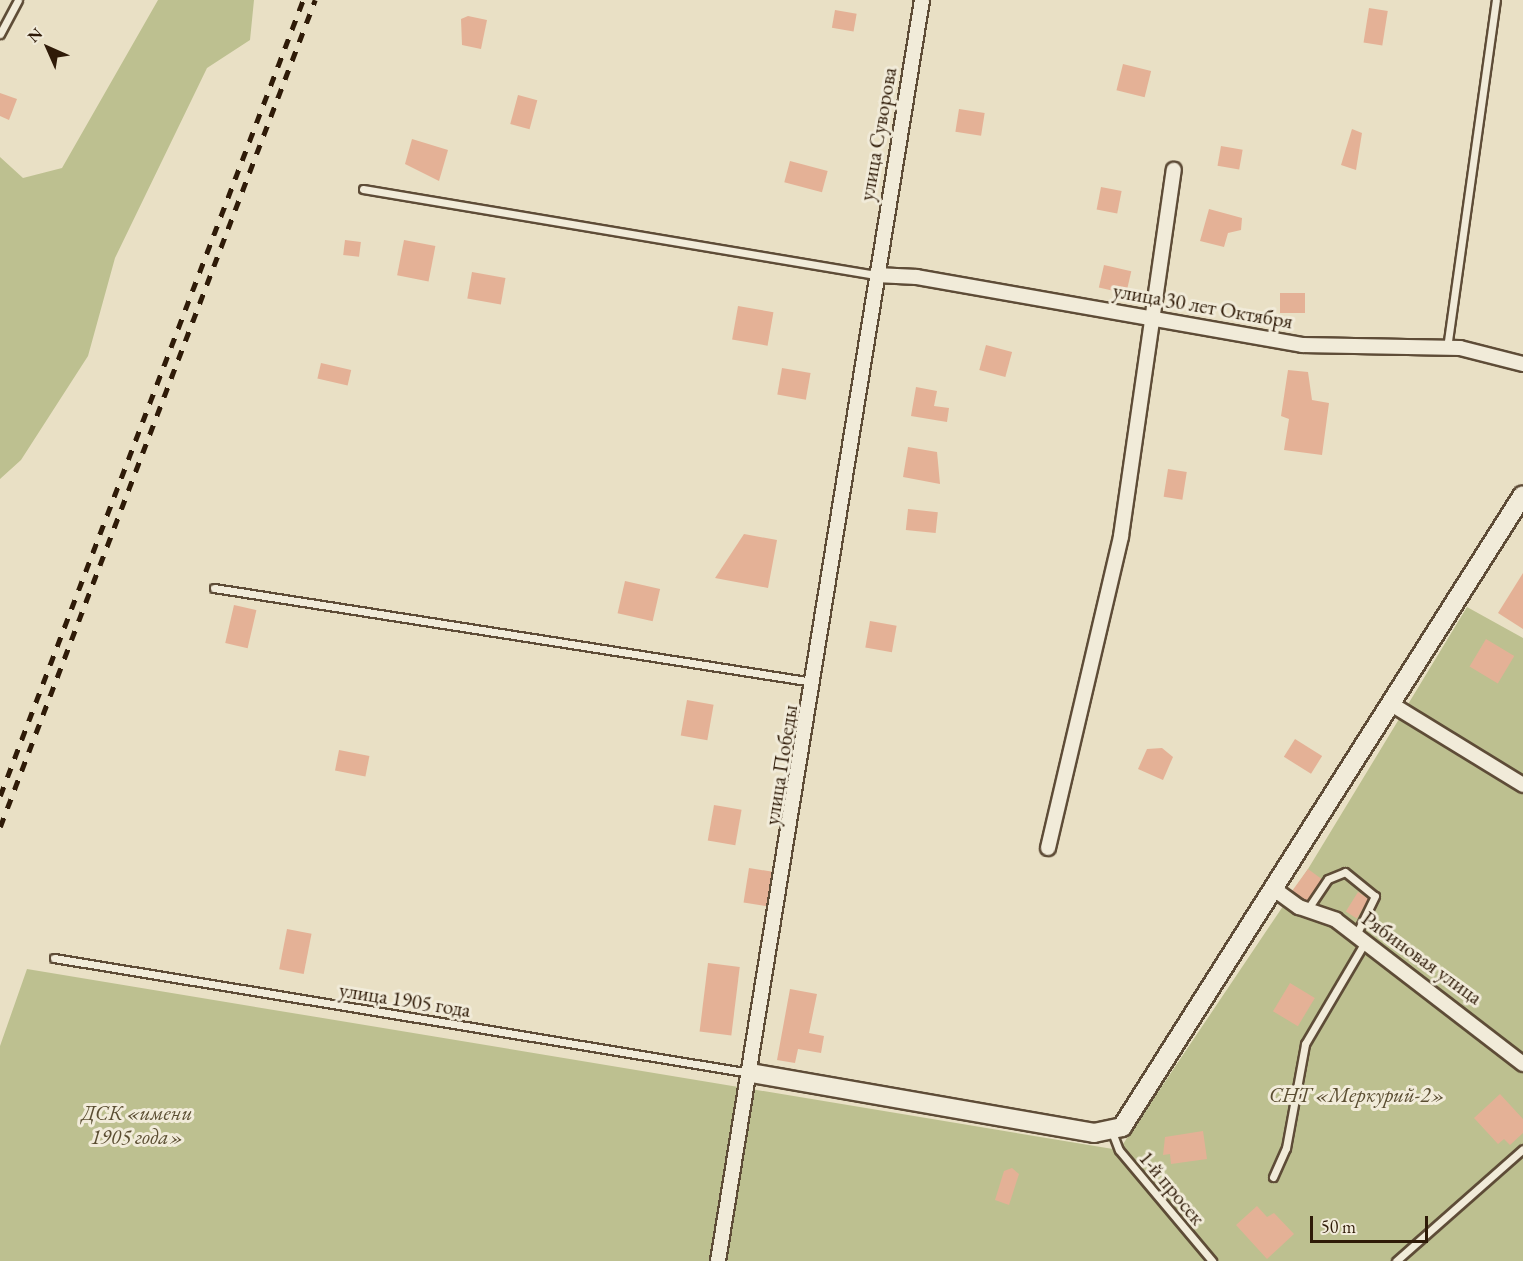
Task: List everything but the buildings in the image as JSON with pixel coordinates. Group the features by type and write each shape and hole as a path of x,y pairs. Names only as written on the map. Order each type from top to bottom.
{"street":[{"name":"улица Суворова","path":"876,275 922,0"},
{"path":"1048,848 1120,536 1174,170"},
{"name":"улица 30 лет Октября","path":"876,275 917,277 1153,320 1329,348 1447,348 1523,364"},
{"name":"улица Победы","path":"718,1261 752,1073 816,682 876,275"},
{"path":"752,1073 1112,1132 1128,1121 1281,894 1391,704 1523,495"},
{"path":"1391,704 1523,785"},
{"name":"Рябиновая улица","path":"1281,894 1360,938 1523,1064"}],"lane":[{"path":"0,34 18,0"},
{"path":"1447,348 1496,0"},
{"path":"363,189 876,275"},
{"path":"214,588 816,682"},
{"path":"1273,1177 1286,1148 1305,1044 1360,938 1375,896 1345,872 1328,879 1308,910"},
{"name":"улица 1905 года","path":"54,958 752,1073"},
{"name":"1-й просек","path":"1112,1132 1119,1150 1212,1261"},
{"path":"1396,1261 1523,1149"}],"green space":[{"path":"158,0 254,0 250,40 207,68 115,258 88,356 21,460 0,479 0,157 23,178 62,168"},
{"path":"1467,607 1523,638 1523,1261 0,1261 0,1046 27,969 1119,1150 1308,869"}],"railway":[{"path":"0,796 303,0"},
{"path":"0,827 315,0"}],"park label":[{"name":"СНТ «Меркурий-2»","path":"1357,1095"},
{"name":"ДСК «имени 1905 года»","path":"137,1125"}]}
